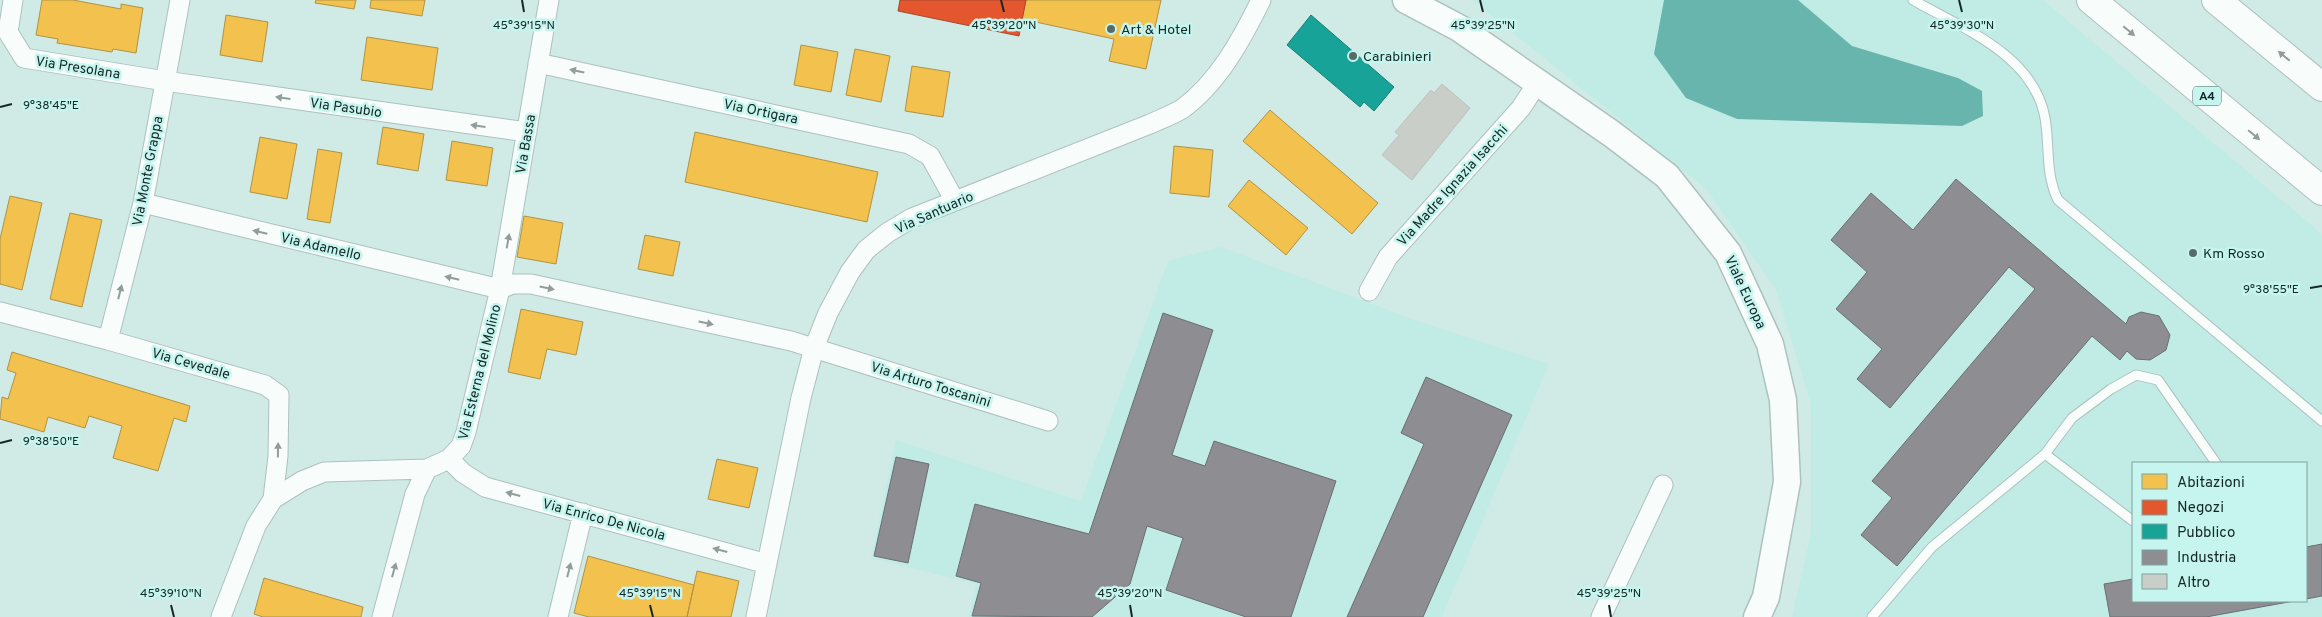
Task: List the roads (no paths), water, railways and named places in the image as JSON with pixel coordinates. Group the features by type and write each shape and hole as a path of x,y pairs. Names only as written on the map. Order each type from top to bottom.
{"highway":[{"name":"A4","path":"2091,0 2322,191"},
{"path":"2216,0 2322,87"}],"street":[{"name":"Via Presolana","path":"13,0 8,32 24,58 165,82"},
{"name":"Via Monte Grappa","path":"108,340 143,204 180,0"},
{"name":"Via Bassa","path":"500,289 549,0"},
{"name":"Via Santuario","path":"756,617 801,398 814,348 842,288 866,250 905,222 1150,124 1180,110 1201,92 1230,56 1261,0"},
{"name":"Viale Europa","path":"1406,0 1459,28 1538,82 1667,176 1728,253 1770,344 1783,400 1787,482 1766,597 1757,617"},
{"name":"Viale Europa","path":"1444,0 1459,28"},
{"name":"Via Ortigara","path":"538,63 908,144 921,149 930,156 955,201"},
{"name":"Via Pasubio","path":"165,82 527,132"},
{"name":"Via Madre Ignazia Isacchi","path":"1369,291 1388,257 1521,108 1538,82"},
{"name":"Via Adamello","path":"143,204 500,289"},
{"name":"Via Esterna del Molino","path":"449,459 460,446 466,432 500,289 513,284 531,284 814,348"},
{"name":"Via Cevedale","path":"0,312 108,340 265,385 278,395 278,456 273,499"},
{"name":"Via Arturo Toscanini","path":"814,348 1048,421"},
{"path":"221,617 256,526 273,499 302,481 324,472 427,469 449,459"},
{"name":"Via Enrico De Nicola","path":"449,459 462,473 485,487 767,564"},
{"path":"382,617 415,494 427,469"},
{"path":"1601,617 1663,485"},
{"path":"558,617 583,513"}],"lane":[{"path":"1913,0 1993,46 2011,59 2024,75 2044,113 2051,187 2058,200 2322,421"},
{"path":"1872,617 1932,547 2045,454 2072,418 2111,389 2136,376 2158,380 2215,462"},
{"path":"2045,454 2132,520"}],"water":[{"path":"1664,0 1798,0 1852,46 1958,78 1982,91 1983,116 1962,126 1737,119 1686,98 1654,54"}],"place":[{"name":"Art & Hotel","path":"1111,29"},
{"name":"Carabinieri","path":"1353,56"},
{"name":"Km Rosso","path":"2193,253"}]}
